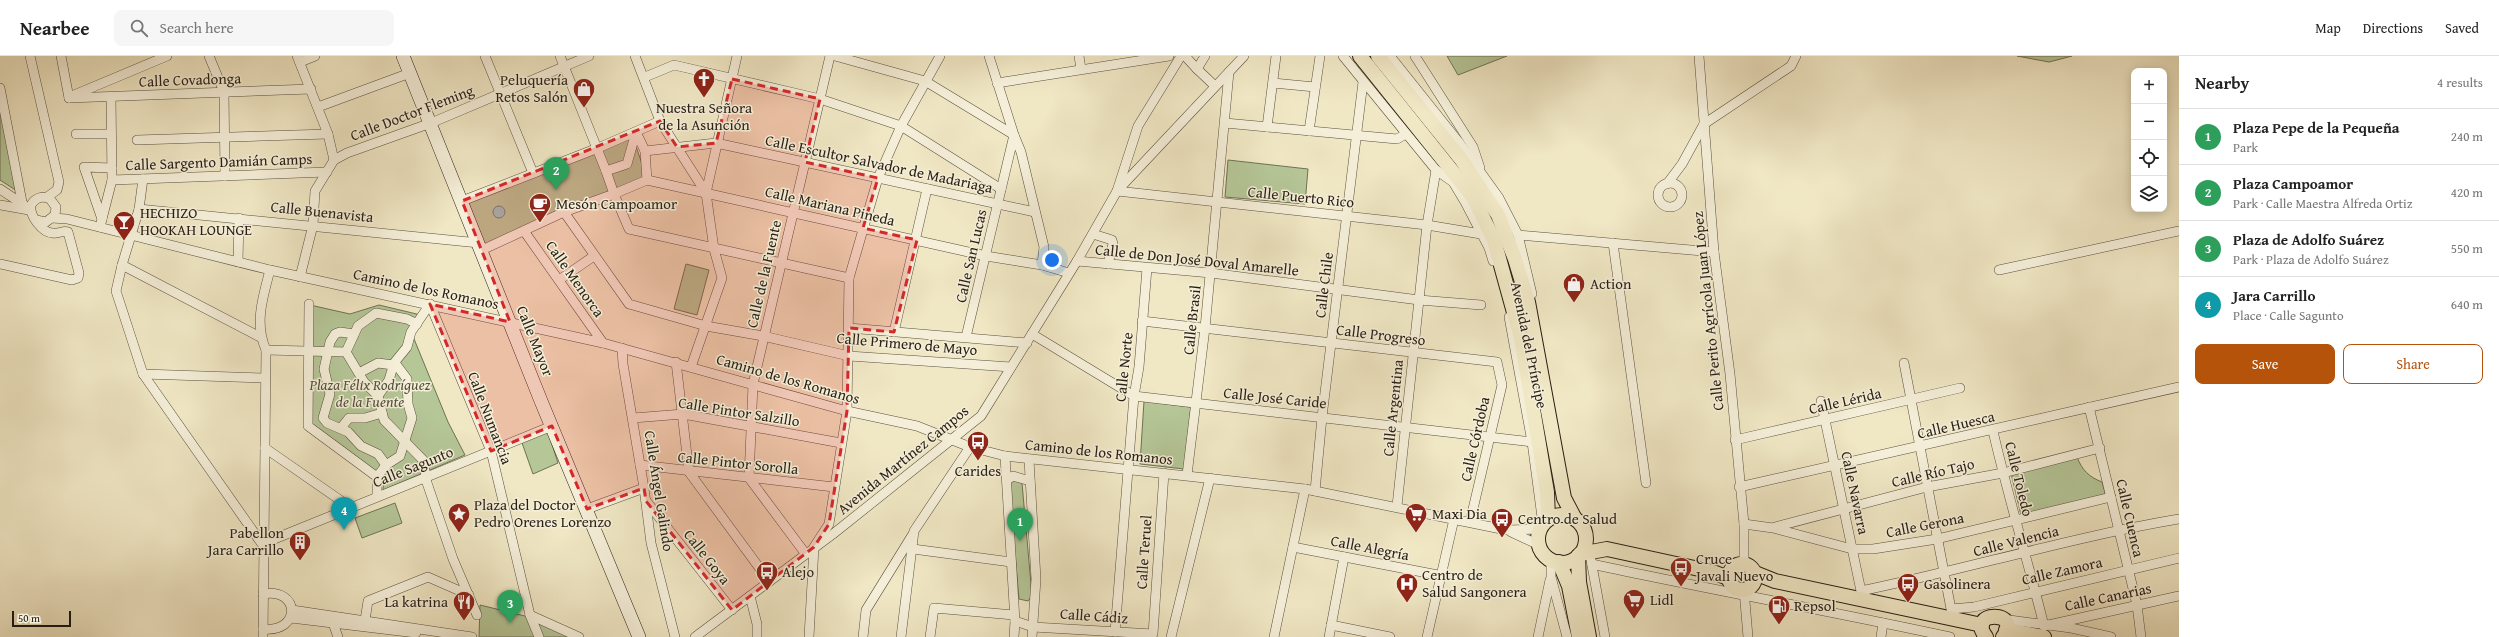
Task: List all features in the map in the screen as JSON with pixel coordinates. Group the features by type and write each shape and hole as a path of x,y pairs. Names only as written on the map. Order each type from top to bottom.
{"main road":[{"name":"Calle Mayor","path":"403,56 639,637"},
{"name":"Avenida del Príncipe","path":"1360,56 1473,197 1494,240 1521,338 1547,492 1544,525"},
{"name":"Avenida del Príncipe","path":"1378,56 1461,159 1498,215 1515,259 1528,302 1564,498 1581,526"},
{"path":"1579,637 1568,586 1555,561 1539,545 1544,525 1562,515 1581,526 1607,549"},
{"path":"1581,526 1584,556 1579,582 1589,637"},
{"path":"1555,561 1572,560 1607,549 1713,572 1730,574"},
{"path":"1730,574 1736,564 1748,582"},
{"path":"1730,574 1735,588 1748,582 1775,581 1995,627 2044,632"}],"street":[{"path":"30,56 59,182 57,190 47,197"},
{"path":"61,56 69,98 167,56"},
{"path":"209,56 224,92 225,176"},
{"path":"300,277 313,225 315,191 334,160 328,134 299,59 315,56"},
{"path":"485,56 533,173"},
{"path":"560,56 598,148 614,194 629,229 849,278"},
{"name":"Calle Doctor Fleming","path":"334,160 347,153 430,123 589,56"},
{"path":"635,56 645,77 660,121 706,193"},
{"path":"691,367 722,278 714,249 706,193 716,143 737,56"},
{"name":"Calle de la Fuente","path":"749,478 753,384 763,336 830,56"},
{"path":"835,56 925,81 1014,135"},
{"path":"809,637 814,547 829,524 847,411 849,278 878,178 901,126 940,56"},
{"path":"989,56 1014,135 1021,152 1044,247 1042,265"},
{"path":"1079,56 1081,68"},
{"path":"997,83 1081,68 1169,56"},
{"path":"1116,191 1138,126 1181,56"},
{"path":"1185,56 1215,86"},
{"path":"1197,69 1205,56"},
{"name":"Avenida Martínez Campos","path":"696,637 833,534 981,416 1077,261 1116,191 1244,56"},
{"path":"1267,127 1276,56"},
{"path":"1309,131 1320,56"},
{"name":"Avenida del Príncipe","path":"1343,56 1436,170 1453,182 1489,248 1508,311 1532,442 1544,525"},
{"name":"Avenida del Príncipe","path":"1390,56 1499,198 1518,235 1536,309 1569,498 1581,526"},
{"path":"1415,56 1473,147 1483,176"},
{"name":"Calle Perito Agrícola Juan López","path":"1699,56 1714,252 1730,374 1739,487 1744,524 1748,582 1748,637"},
{"path":"1667,184 1682,164 1704,124 1791,66 1796,56"},
{"path":"645,77 674,65 820,99 901,126 1001,189"},
{"name":"Calle Brasil","path":"1187,475 1197,404 1211,273 1229,72"},
{"path":"318,107 410,73"},
{"name":"Calle Chile","path":"1316,491 1322,418 1363,82"},
{"path":"1273,83 1315,87"},
{"path":"0,88 22,202"},
{"name":"Calle Covadonga","path":"69,98 311,89"},
{"path":"101,223 112,180 110,97"},
{"path":"462,202 598,148 660,121"},
{"path":"1225,123 1397,139 1406,134"},
{"path":"481,247 524,231 564,212 647,180 645,151 636,132"},
{"path":"606,171 627,164 636,132"},
{"path":"76,134 111,134"},
{"path":"137,140 328,134"},
{"name":"Calle San Lucas","path":"966,337 1014,135"},
{"name":"Calle Escultor Salvador de Madariaga","path":"645,151 716,143 1035,212"},
{"path":"101,223 84,168 112,168"},
{"name":"Calle Argentina","path":"1397,506 1427,225 1436,170"},
{"name":"Calle Sargento Damián Camps","path":"112,180 327,172"},
{"path":"143,179 139,209 122,265 116,291 143,374 262,544"},
{"name":"Calle Mariana Pineda","path":"647,180 793,211 986,256 1042,265 1069,273"},
{"path":"894,332 917,240 927,189"},
{"path":"0,190 22,202 32,211 46,222 54,215 53,201 47,197 39,197 32,211"},
{"name":"Calle Puerto Rico","path":"1116,191 1427,225 1481,234"},
{"path":"0,205 32,211 49,233 68,232 79,273 78,278 72,280 0,264"},
{"name":"Calle Buenavista","path":"139,209 313,225 481,247"},
{"name":"Calle Primero de Mayo","path":"564,212 629,304 706,326 763,336 849,356 1011,367"},
{"name":"Camino de los Romanos","path":"54,215 67,219 101,223 131,235 300,277 430,304 603,343 676,362 847,411 917,426 970,447 1005,456 1029,460 1129,468 1305,489 1397,506 1506,530 1539,545"},
{"path":"238,262 239,218"},
{"name":"Calle Menorca","path":"524,231 603,343"},
{"path":"1999,270 2179,231"},
{"path":"1093,234 1112,240 1113,244 1108,264"},
{"path":"1518,235 1714,252"},
{"path":"1613,243 1646,483"},
{"path":"559,280 594,256"},
{"name":"Calle de Don José Doval Amarelle","path":"1077,261 1211,273 1419,300 1481,305"},
{"path":"122,265 260,337"},
{"name":"Calle Norte","path":"1115,632 1134,396 1139,367 1148,268"},
{"path":"263,594 273,592 281,594 289,601 291,614 285,626 263,633 262,544 266,350 260,337 260,313 270,270"},
{"path":"308,426 309,304"},
{"path":"378,396 389,380 394,364 407,347 417,324 430,304"},
{"name":"Calle Numancia","path":"430,304 491,451 530,615 539,637"},
{"path":"346,352 358,326 376,313 408,319 417,324"},
{"name":"Calle Progreso","path":"1142,321 1497,362"},
{"path":"849,328 966,337 1030,338"},
{"path":"308,426 323,418 330,394 324,369 330,342 335,334 344,332 354,334"},
{"name":"Calle José Caride","path":"1030,338 1134,396 1532,442"},
{"name":"Calle Ángel Galindo","path":"622,348 623,370 633,418 651,543 675,637"},
{"path":"266,350 346,352"},
{"path":"346,352 359,373 378,396 384,420 423,460 425,476 453,559 477,615"},
{"path":"676,362 683,414 688,472 769,581"},
{"name":"Calle Córdoba","path":"1470,522 1502,385 1497,362"},
{"path":"359,373 378,363 394,364 407,379 408,404 412,418 403,441 400,456 386,465 377,476 377,496"},
{"path":"1904,363 1909,400 1943,574"},
{"path":"143,374 265,378"},
{"name":"Calle Huesca","path":"1739,487 1834,465 1919,448 2089,406 2179,387"},
{"name":"Calle Lérida","path":"1735,440 1960,388"},
{"name":"Calle Navarra","path":"1821,401 1861,590"},
{"name":"Calle Cuenca","path":"2089,406 2137,605 2141,637"},
{"path":"341,428 349,418 365,418 382,413"},
{"name":"Calle Pintor Salzillo","path":"633,418 683,414 841,443"},
{"path":"323,418 327,423 341,428 361,446 378,454 386,465"},
{"path":"308,426 377,476"},
{"name":"Calle Sagunto","path":"262,544 425,476 552,426"},
{"name":"Calle Toledo","path":"1992,431 2014,520 2025,552 2044,632"},
{"path":"863,637 866,610 914,531 970,447"},
{"path":"265,448 350,507"},
{"name":"Calle Río Tajo","path":"1773,528 1927,487 2003,473 2100,448"},
{"path":"1005,456 1015,618 1014,637"},
{"path":"1029,460 1036,580 1032,637"},
{"name":"Calle Pintor Sorolla","path":"640,465 688,472 834,487"},
{"name":"Calle Teruel","path":"1153,634 1164,473"},
{"path":"1006,480 1013,476 1030,481"},
{"path":"749,478 806,553"},
{"path":"1171,637 1210,478"},
{"path":"587,509 644,488"},
{"path":"1274,637 1305,489"},
{"name":"Calle Gerona","path":"1744,524 1773,528 1852,549 1873,549 1937,538 2111,497"},
{"name":"Calle Goya","path":"646,501 732,610"},
{"path":"1427,637 1443,576 1454,519"},
{"name":"Calle Valencia","path":"1861,590 1943,574 2118,529 2179,519"},
{"name":"Camino de los Romanos","path":"1506,530 1544,525"},
{"path":"901,637 914,531"},
{"name":"Calle Alegría","path":"1293,547 1443,576"},
{"path":"913,549 1011,562"},
{"path":"1605,637 1584,556 1748,582 1883,623 1950,637"},
{"path":"1329,637 1344,558"},
{"name":"Calle Zamora","path":"1943,574 1951,609 1974,606 2179,558"},
{"path":"1538,637 1555,561"},
{"path":"365,620 368,601 428,577 469,595"},
{"path":"1551,577 1566,637"},
{"path":"750,596 757,624 757,637"},
{"name":"Calle Canarias","path":"2044,632 2079,617 2179,596"},
{"path":"1974,606 1995,627"},
{"name":"Calle Cádiz","path":"930,637 934,608 1015,618 1033,627 1153,634"},
{"path":"291,614 365,620 472,636"},
{"path":"291,614 382,633 445,637"},
{"path":"530,615 579,637"},
{"path":"2071,628 2079,617"},
{"path":"333,623 338,637"},
{"path":"1881,637 1883,623"},
{"path":"1331,625 1390,637"},
{"path":"2044,632 2071,628 2111,637"}],"highlighted area":[{"path":"732,79 820,99 805,162 878,178 863,228 917,240 894,332 849,328 847,411 829,524 814,547 732,610 646,501 644,488 587,509 552,426 491,451 430,304 510,322 462,201 660,121 677,147 716,143"}],"green space":[{"path":"1447,56 1507,56 1458,75"},
{"path":"2017,56 2072,56 2049,62"},
{"path":"0,108 17,191 0,180"},
{"path":"632,135 647,178 482,250 466,204"},
{"path":"1228,160 1308,169 1305,204 1225,197"},
{"path":"686,264 709,270 697,315 674,309"},
{"name":"Plaza Félix Rodríguez de la Fuente","path":"310,305 350,314 379,305 425,316 412,334 448,422 465,455 383,490 384,477 308,426"},
{"path":"1144,401 1191,407 1184,469 1140,464"},
{"path":"547,429 558,463 533,474 521,440"},
{"path":"2077,457 2081,466 2086,472 2093,478 2102,482 2106,496 2021,515 2011,473"},
{"path":"1015,479 1022,483 1032,596 1028,601 1019,599 1009,486 1011,480"},
{"path":"395,503 402,523 362,538 355,518"},
{"path":"480,605 525,616 569,637 479,637"}],"water":[{"path":"499,206 503,208 505,212 503,216 499,218 495,216 493,212 495,208"}],"place":[{"name":"Nuestra Señora de la Asunción","path":"704,98"},
{"name":"Peluquería Retos Salón","path":"584,108"},
{"name":"Plaza Campoamor","path":"556,190"},
{"name":"Mesón Campoamor","path":"540,224"},
{"name":"HECHIZO HOOKAH LOUNGE","path":"124,242"},
{"name":"Action","path":"1574,304"},
{"name":"Carides","path":"978,462"},
{"name":"Jara Carrillo","path":"344,530"},
{"name":"Plaza del Doctor Pedro Orenes Lorenzo","path":"459,534"},
{"name":"Maxi Dia","path":"1416,534"},
{"name":"Centro de Salud","path":"1502,538"},
{"name":"Plaza Pepe de la Pequeña","path":"1020,541"},
{"name":"Pabellon Jara Carrillo","path":"300,562"},
{"name":"Cruce Javali Nuevo","path":"1681,588"},
{"name":"Alejo","path":"767,592"},
{"name":"Centro de Salud Sangonera","path":"1407,604"},
{"name":"Gasolinera","path":"1908,604"},
{"name":"Lidl","path":"1634,620"},
{"name":"La katrina","path":"464,622"},
{"name":"Plaza de Adolfo Suárez","path":"510,623"},
{"name":"Repsol","path":"1779,626"}]}
